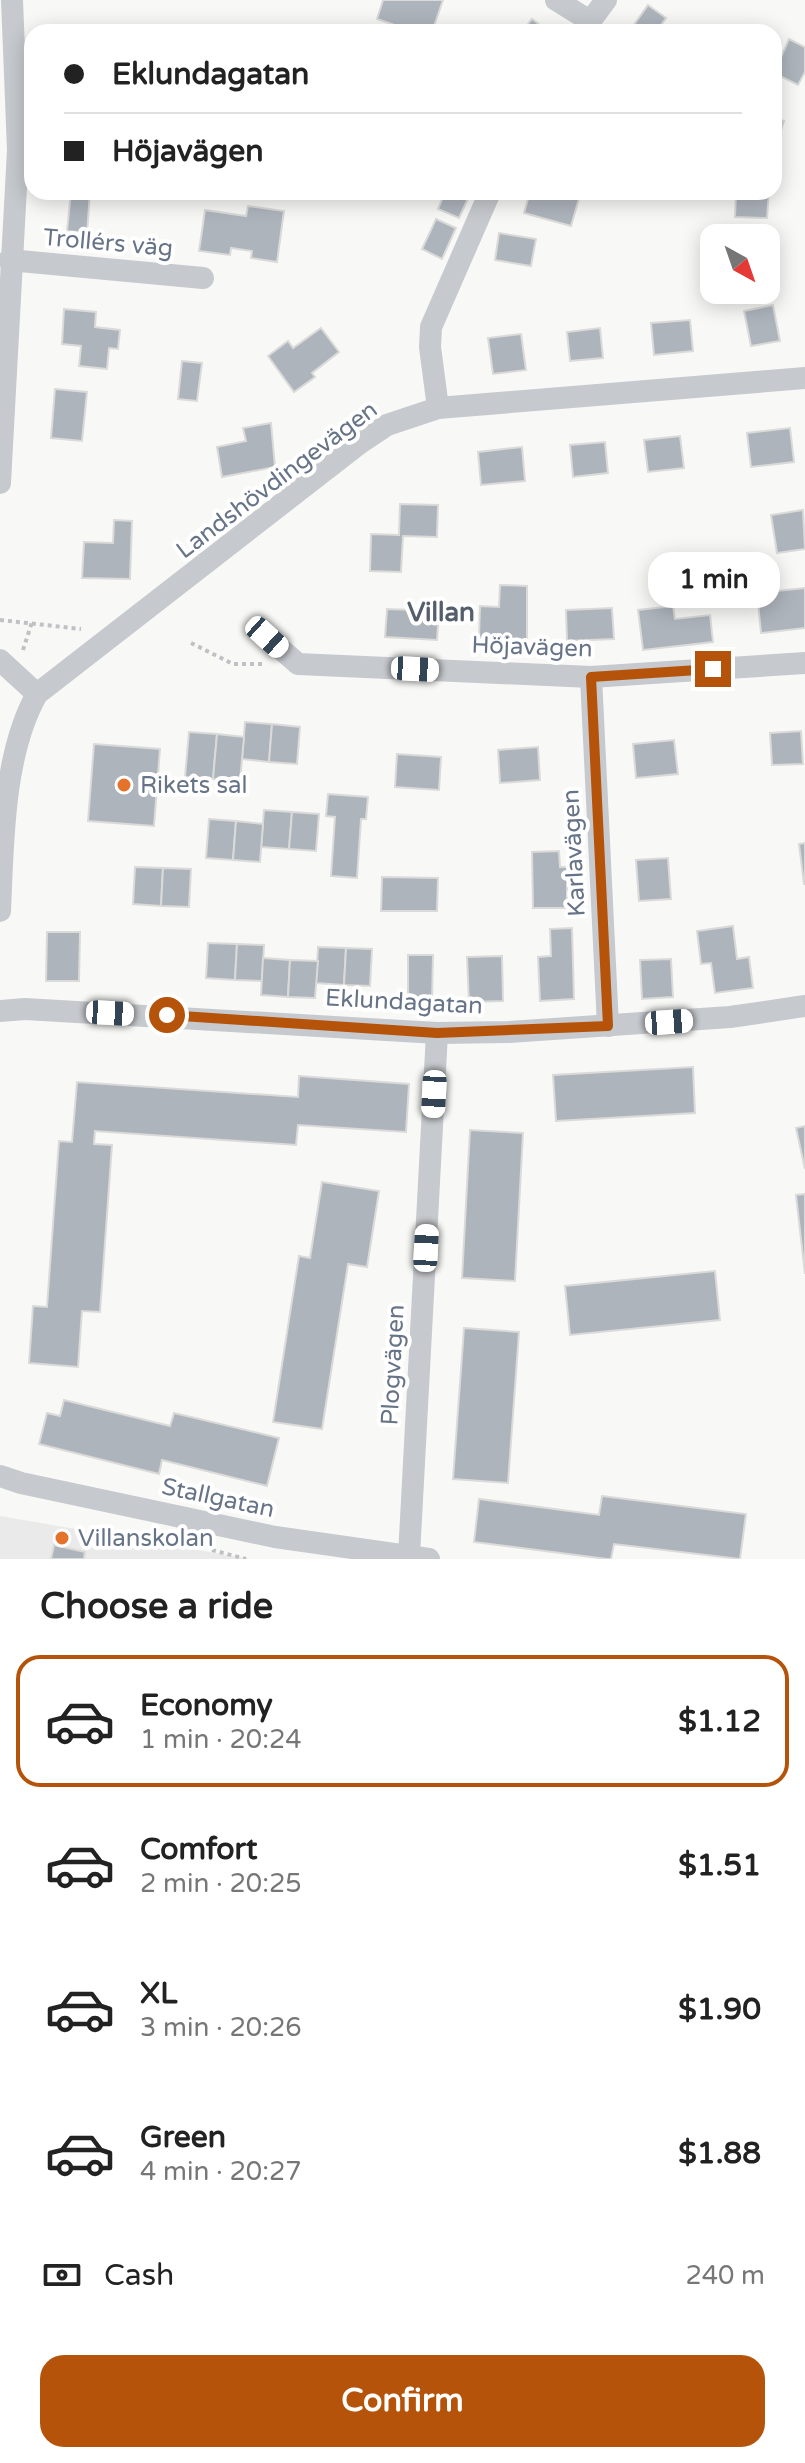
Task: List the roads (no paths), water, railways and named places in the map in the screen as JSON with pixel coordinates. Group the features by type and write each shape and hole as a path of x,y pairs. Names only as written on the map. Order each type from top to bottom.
{"street":[{"path":"0,483 9,260 18,150 12,0"},
{"path":"556,0 583,24"},
{"path":"588,24 606,0"},
{"path":"438,408 430,357 431,327 487,200"},
{"name":"Trollérs väg","path":"9,260 203,278"},
{"name":"Landshövdingevägen","path":"0,911 4,834 14,759 25,716 37,694 387,425 438,408 805,378"},
{"name":"Höjavägen","path":"267,637 298,664 591,677 805,663"},
{"path":"0,660 37,694"},
{"name":"Karlavägen","path":"591,677 608,1026"},
{"name":"Eklundagatan","path":"0,1011 25,1009 236,1019 437,1033 608,1026 730,1017 805,1006"},
{"name":"Plogvägen","path":"419,1558 437,1033"},
{"name":"Stallgatan","path":"0,1476 275,1537 419,1558"}],"place":[{"name":"Rikets sal","path":"124,785"},
{"name":"Villanskolan","path":"62,1538"}],"district":[{"name":"Villan","path":"441,612"}]}
